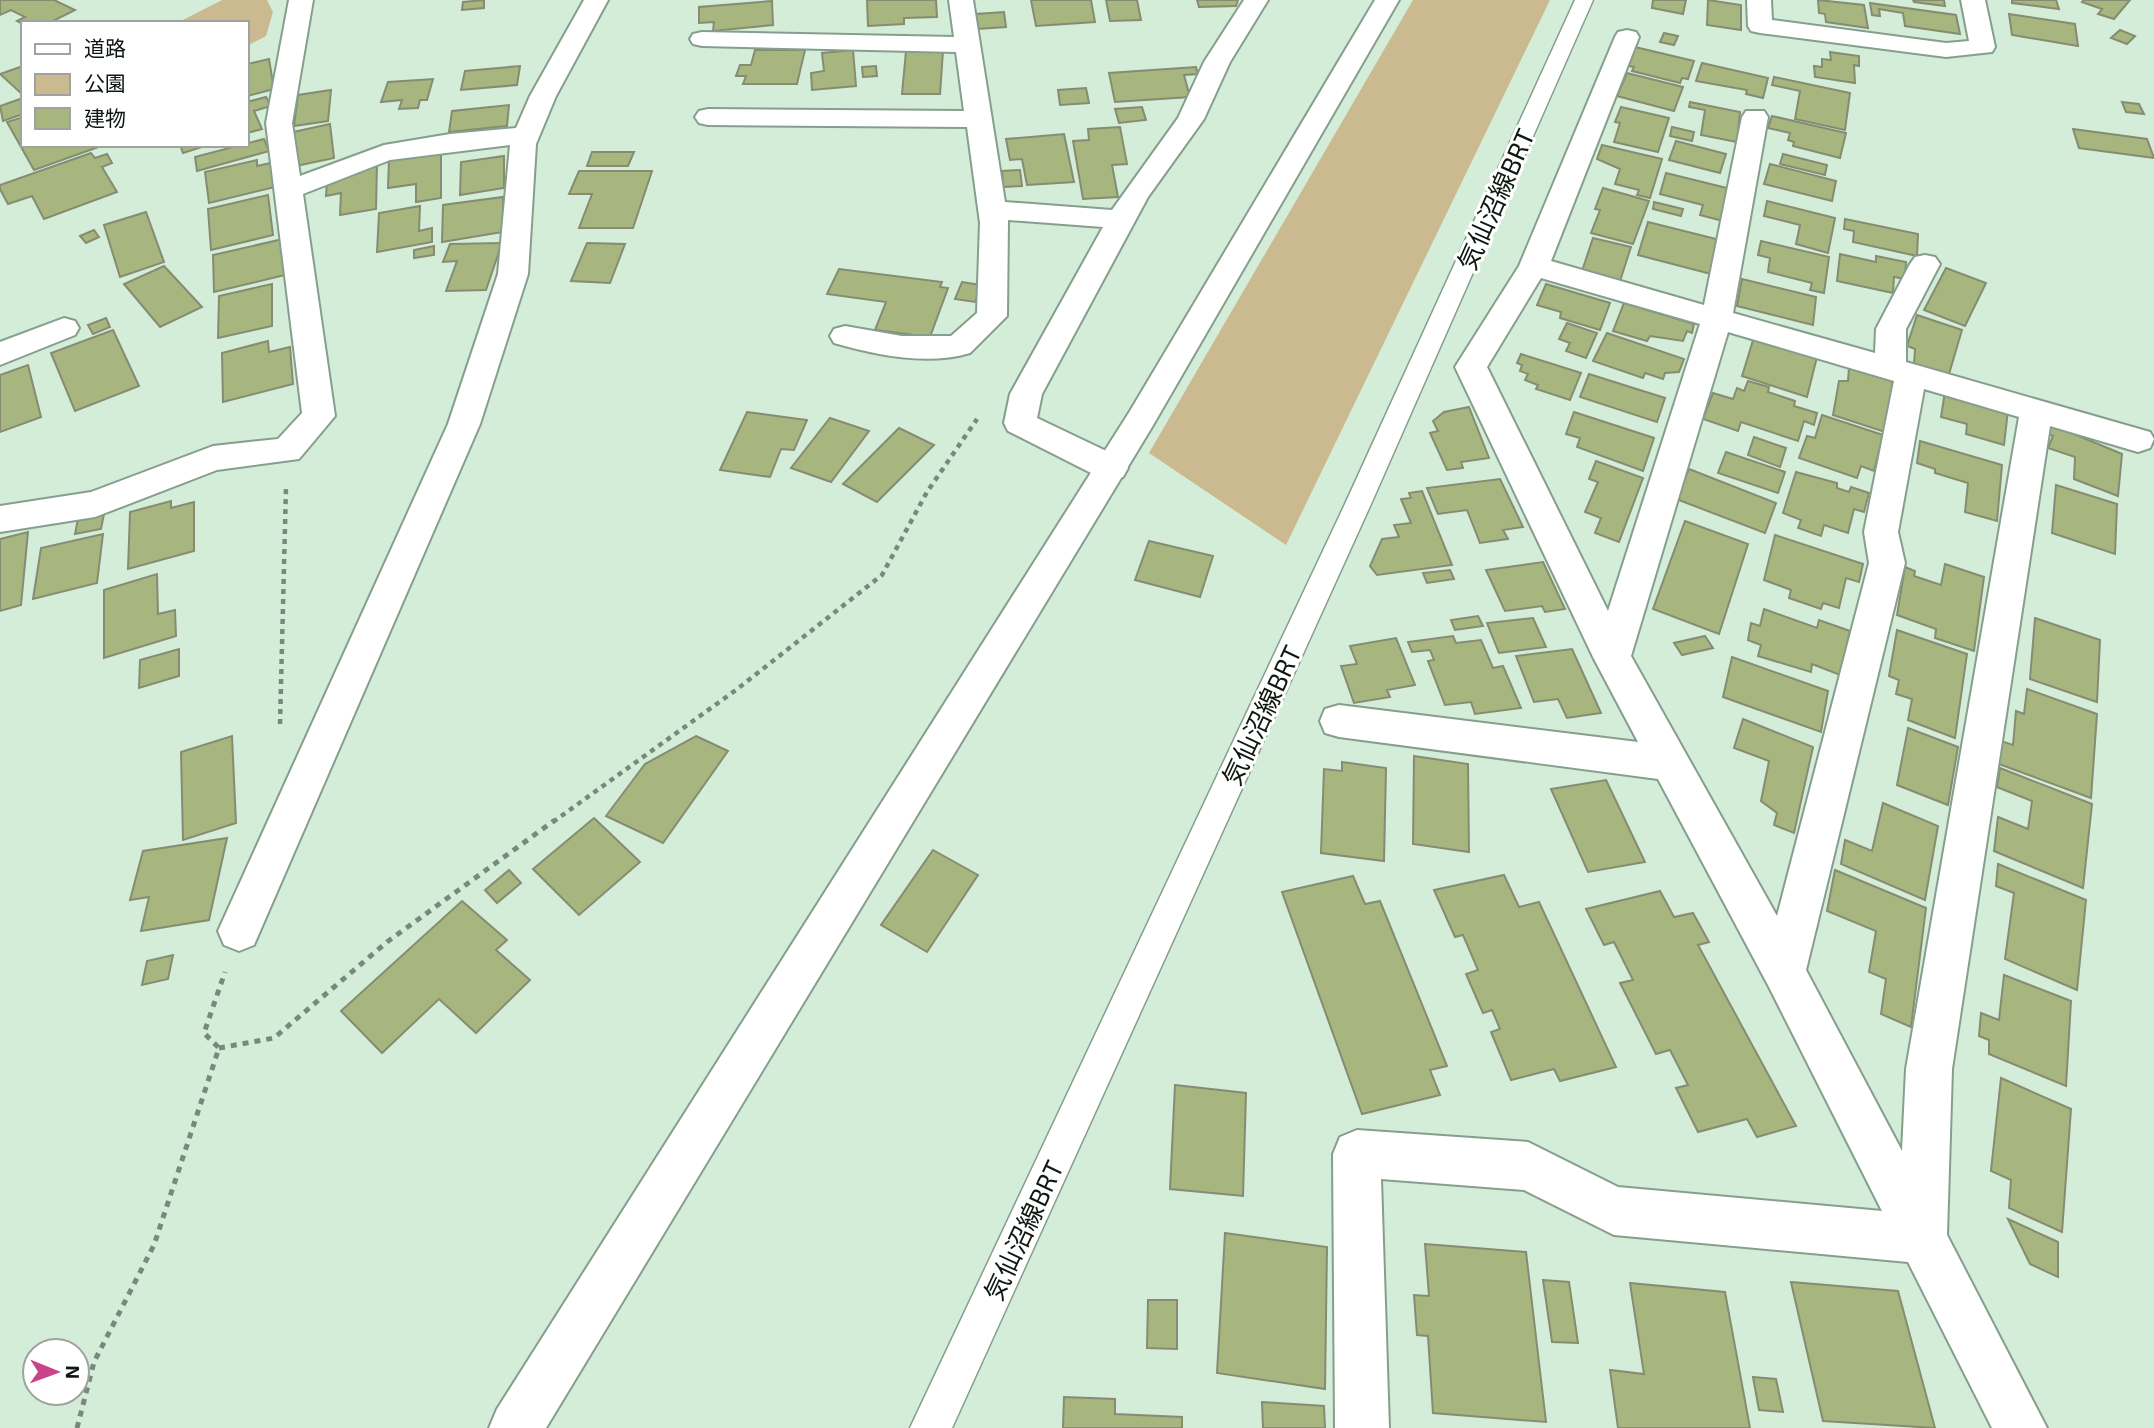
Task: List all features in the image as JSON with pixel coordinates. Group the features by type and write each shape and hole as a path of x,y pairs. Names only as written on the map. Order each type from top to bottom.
{"street":[{"path":"0,519 95,504 213,458 287,450 319,416 279,123 301,0"},
{"path":"239,931 464,424 513,274 523,144 543,96 596,0"},
{"path":"845,336 902,347 960,346 992,316 992,210 961,0"},
{"path":"1111,468 1020,423 1026,394 1135,195 1191,120 1217,62 1255,0"},
{"path":"516,1428 1111,468 1387,0"},
{"path":"1759,0 1760,26 1946,50 1983,47 1973,0"},
{"path":"1627,37 1534,266 1471,367 1612,657 1784,972 2020,1428"},
{"path":"702,39 968,45"},
{"path":"708,117 979,119"},
{"path":"1612,657 1716,320 1755,117"},
{"path":"289,190 384,153 450,142 527,135"},
{"path":"992,210 1121,220"},
{"path":"1784,972 1887,563 1881,532 1900,371 1891,328 1925,264"},
{"path":"1534,266 2138,440"},
{"path":"0,354 64,328"},
{"path":"1922,1239 1929,1069 2036,411"},
{"path":"1339,721 1670,763"},
{"path":"1362,1428 1357,1154 1528,1166 1614,1211 1922,1239"}],"lane":[{"name":"気仙沼線BRT","path":"931,1428 1358,504 1584,0"}],"path":[{"path":"219,1048 274,1038 387,942 736,690 882,575 927,492 978,417 979,407"},
{"path":"279,737 287,450"},
{"path":"219,1048 204,1033 239,931"},
{"path":"77,1428 94,1362 154,1245 219,1048"}],"green space":[{"path":"222,0 267,0 273,12 266,36 248,45 248,21 181,21"},
{"path":"1413,0 1550,0 1286,545 1149,453"}],"building":[{"path":"0,0 54,0 75,10 53,21 21,23 17,21 25,17 11,10 0,15"},
{"path":"484,0 484,8 462,10 463,2"},
{"path":"867,0 936,0 937,17 904,18 904,24 868,26"},
{"path":"1031,0 1091,0 1095,22 1036,26"},
{"path":"1106,0 1137,0 1141,20 1110,21"},
{"path":"1197,0 1238,0 1236,6 1199,7"},
{"path":"1653,0 1686,0 1683,14 1652,8"},
{"path":"1708,0 1741,5 1741,30 1707,25"},
{"path":"1818,0 1864,5 1868,28 1826,22 1825,14 1819,13"},
{"path":"1913,0 1944,0 1945,6 1914,2"},
{"path":"2012,0 2056,0 2059,9 2012,3"},
{"path":"2130,0 2114,19 2098,14 2102,9 2082,2"},
{"path":"772,1 773,25 713,31 714,22 699,23 699,7"},
{"path":"1870,3 1956,15 1960,34 1905,26 1903,13 1879,9 1880,16 1872,15"},
{"path":"1004,12 1006,27 978,29 976,14"},
{"path":"2009,14 2075,24 2078,46 2012,35"},
{"path":"2120,30 2135,36 2127,44 2111,38"},
{"path":"1664,33 1678,36 1674,45 1660,42"},
{"path":"1635,47 1694,61 1688,79 1682,78 1680,83 1632,71 1634,67 1628,66"},
{"path":"755,50 805,50 797,84 743,84 746,76 736,76 740,65 751,65"},
{"path":"853,50 856,86 812,90 811,73 824,71 822,53"},
{"path":"906,51 943,51 940,94 902,94"},
{"path":"1830,52 1859,56 1859,66 1854,65 1855,83 1815,77 1814,66 1822,67 1822,59 1831,60"},
{"path":"269,59 274,89 248,96 248,64"},
{"path":"1702,63 1768,78 1763,98 1746,94 1747,90 1696,81"},
{"path":"520,66 517,85 461,90 465,71"},
{"path":"876,66 877,76 863,77 862,67"},
{"path":"21,67 21,93 0,74"},
{"path":"1196,67 1198,74 1184,75 1190,97 1115,102 1109,73"},
{"path":"1627,73 1683,87 1674,111 1617,96"},
{"path":"1774,77 1850,93 1845,130 1795,119 1800,91 1772,85"},
{"path":"433,79 427,100 420,100 418,108 399,109 402,100 381,102 388,82"},
{"path":"1086,88 1089,103 1060,105 1058,90"},
{"path":"331,90 328,121 294,126 298,95"},
{"path":"266,97 271,106 254,111 262,129 248,133 248,102"},
{"path":"21,99 21,115 3,121 0,106"},
{"path":"1690,102 1740,112 1737,142 1701,135 1705,110 1689,107"},
{"path":"2122,102 2139,104 2144,114 2126,112"},
{"path":"509,105 507,126 449,132 452,111"},
{"path":"1142,107 1146,120 1119,123 1115,109"},
{"path":"1621,107 1669,118 1658,152 1614,142 1620,123 1615,122"},
{"path":"1772,116 1846,133 1840,158 1793,146 1794,142 1788,140 1790,133 1768,128"},
{"path":"21,118 21,147 7,122"},
{"path":"330,124 334,158 296,166 293,132"},
{"path":"1120,127 1127,164 1112,165 1118,197 1083,199 1073,141 1089,140 1088,129"},
{"path":"1672,127 1694,132 1692,141 1670,136"},
{"path":"2073,129 2147,139 2154,158 2079,148"},
{"path":"1064,134 1074,182 1027,185 1022,159 1010,160 1006,139"},
{"path":"264,139 269,151 197,171 195,157 233,147 248,147 248,143"},
{"path":"1676,141 1726,154 1720,173 1669,160"},
{"path":"1602,145 1662,159 1650,198 1637,195 1639,190 1615,184 1620,169 1597,159"},
{"path":"21,147 98,147 34,170"},
{"path":"181,147 202,147 183,153"},
{"path":"441,151 441,198 416,202 416,184 388,188 389,159"},
{"path":"592,152 634,152 628,166 587,166"},
{"path":"91,153 95,158 107,154 112,163 102,167 117,192 44,219 32,196 8,204 0,189 0,185"},
{"path":"1783,154 1827,165 1825,175 1780,164"},
{"path":"504,156 504,188 460,195 461,162"},
{"path":"257,160 257,166 275,162 279,186 209,203 205,172"},
{"path":"377,162 376,209 340,215 341,193 326,196 327,180"},
{"path":"1770,164 1836,181 1832,201 1764,184"},
{"path":"1020,170 1022,186 1003,187 1002,171"},
{"path":"579,171 652,171 633,228 579,228 592,194 569,194"},
{"path":"1666,173 1731,189 1723,221 1700,215 1703,205 1660,194"},
{"path":"1603,188 1649,201 1633,244 1591,233 1600,210 1595,209"},
{"path":"268,195 273,235 211,250 208,209"},
{"path":"503,197 503,232 442,242 443,205"},
{"path":"1767,201 1835,218 1828,253 1796,244 1800,225 1764,216"},
{"path":"1654,202 1683,209 1681,216 1653,209"},
{"path":"420,206 419,231 432,228 432,242 377,252 379,213"},
{"path":"146,212 164,262 120,277 104,225"},
{"path":"1845,219 1918,234 1917,256 1853,242 1854,231 1844,229"},
{"path":"1648,222 1720,240 1711,274 1638,255"},
{"path":"94,230 99,237 86,243 80,236"},
{"path":"1593,238 1631,247 1619,284 1581,274"},
{"path":"283,239 285,275 214,292 213,255"},
{"path":"1761,241 1829,257 1824,293 1810,290 1812,283 1768,272 1770,258 1758,255"},
{"path":"502,243 486,290 446,291 457,261 443,262 450,244"},
{"path":"587,243 625,244 610,283 571,281"},
{"path":"434,246 434,255 414,258 414,250"},
{"path":"1840,254 1876,262 1876,256 1906,262 1905,279 1894,277 1893,293 1837,281"},
{"path":"164,266 202,307 160,327 124,284"},
{"path":"1946,268 1986,283 1965,326 1924,310"},
{"path":"839,269 942,282 940,287 948,288 930,337 875,330 886,302 827,294"},
{"path":"1742,279 1816,297 1813,325 1737,306"},
{"path":"962,282 981,285 975,302 955,299"},
{"path":"272,284 272,326 218,338 219,296"},
{"path":"1546,284 1610,303 1600,330 1560,318 1561,312 1537,305"},
{"path":"1624,303 1694,324 1692,333 1687,331 1683,341 1650,336 1647,341 1613,331"},
{"path":"1917,315 1962,330 1949,374 1914,365 1915,349 1907,346"},
{"path":"106,318 110,327 93,334 88,325"},
{"path":"1567,323 1597,333 1586,358 1566,351 1570,343 1559,339"},
{"path":"113,330 139,386 75,411 51,353"},
{"path":"1607,333 1684,359 1679,372 1665,373 1663,379 1645,373 1643,378 1593,361"},
{"path":"1754,337 1817,357 1807,397 1742,376"},
{"path":"268,341 269,352 290,347 293,384 223,402 222,353"},
{"path":"1521,354 1581,373 1570,400 1536,389 1538,385 1525,380 1528,374 1520,371 1522,365 1517,363"},
{"path":"28,365 41,417 0,432 0,375"},
{"path":"1849,367 1891,380 1894,389 1885,432 1833,415 1839,381 1848,381"},
{"path":"1589,374 1665,398 1657,422 1580,397"},
{"path":"1748,381 1769,387 1768,392 1795,401 1794,406 1817,413 1814,425 1804,421 1798,441 1741,422 1738,431 1703,419 1713,393 1733,399 1737,388 1744,391"},
{"path":"1945,391 2008,410 2004,445 1966,434 1967,424 1941,417"},
{"path":"1469,407 1489,458 1461,462 1463,468 1447,470 1430,433 1438,431 1433,421 1444,412"},
{"path":"747,412 807,420 794,450 781,449 770,477 720,470"},
{"path":"1574,412 1654,438 1643,471 1577,447 1580,438 1566,434"},
{"path":"1822,415 1883,435 1874,471 1861,466 1857,478 1799,458 1807,436 1815,438"},
{"path":"830,418 869,431 831,482 791,468"},
{"path":"2043,421 2122,454 2118,496 2074,479 2075,457 2048,448 2053,436 2040,431"},
{"path":"899,428 934,445 877,502 843,484"},
{"path":"1754,437 1786,448 1780,467 1748,455"},
{"path":"1920,441 2002,465 1997,521 1965,512 1968,483 1935,473 1935,469 1917,463"},
{"path":"1726,452 1785,472 1778,493 1718,473"},
{"path":"1596,461 1643,478 1619,542 1595,533 1601,518 1585,512 1598,482 1589,479"},
{"path":"1689,469 1776,503 1765,533 1676,499"},
{"path":"1796,472 1837,483 1837,488 1849,492 1851,487 1869,493 1864,512 1854,509 1848,533 1824,525 1821,536 1798,528 1801,520 1783,513"},
{"path":"1500,479 1523,527 1503,530 1508,539 1480,543 1467,510 1438,514 1427,488"},
{"path":"2056,485 2117,504 2115,554 2052,533"},
{"path":"1422,491 1452,565 1377,575 1370,566 1382,539 1399,537 1394,525 1411,523 1401,499 1411,498 1409,493"},
{"path":"171,501 171,508 194,502 194,551 128,569 130,512"},
{"path":"104,514 101,529 75,534 78,519"},
{"path":"1685,521 1748,544 1719,634 1653,609"},
{"path":"28,532 21,605 0,611 0,539"},
{"path":"103,534 97,583 33,599 41,548"},
{"path":"1775,535 1863,564 1859,582 1846,578 1839,608 1823,603 1821,609 1789,598 1791,590 1764,580"},
{"path":"1149,541 1213,556 1200,597 1135,580"},
{"path":"1543,562 1565,609 1545,612 1542,606 1505,611 1486,570"},
{"path":"1945,564 1984,577 1974,651 1935,638 1936,629 1897,615 1905,567 1915,571 1914,576 1941,585"},
{"path":"1450,570 1454,579 1427,583 1423,573"},
{"path":"157,574 158,614 175,610 176,636 104,658 104,590"},
{"path":"1764,609 1817,628 1819,620 1850,631 1840,675 1812,664 1811,672 1758,656 1761,645 1748,640 1751,623 1760,626"},
{"path":"1478,616 1483,626 1455,630 1451,620"},
{"path":"1533,618 1546,647 1499,653 1487,623"},
{"path":"2035,618 2100,640 2097,702 2030,679"},
{"path":"1897,630 1967,654 1955,738 1908,720 1912,699 1896,694 1899,680 1889,676"},
{"path":"1453,636 1456,643 1481,640 1493,668 1503,666 1521,708 1475,714 1471,702 1445,705 1428,661 1434,660 1430,650 1412,652 1408,642"},
{"path":"1705,636 1713,648 1682,655 1674,643"},
{"path":"1396,638 1415,685 1387,690 1390,697 1354,703 1341,666 1357,664 1350,646"},
{"path":"179,649 179,676 139,688 140,660"},
{"path":"1572,649 1601,713 1567,718 1558,699 1534,702 1516,656"},
{"path":"1732,657 1828,691 1821,732 1723,697"},
{"path":"2027,689 2097,714 2091,798 1999,764 2001,741 2013,745 2016,711 2024,714"},
{"path":"1743,719 1813,747 1794,833 1774,825 1777,813 1761,801 1769,761 1734,748"},
{"path":"1908,728 1958,747 1948,805 1897,785"},
{"path":"232,736 236,823 183,840 181,752"},
{"path":"696,736 728,751 663,843 606,816 645,764"},
{"path":"1414,756 1468,764 1469,852 1413,844"},
{"path":"1342,762 1386,768 1384,861 1321,853 1324,769 1342,771"},
{"path":"2000,768 2092,804 2083,888 1994,851 1998,817 2028,829 2032,801 1997,787"},
{"path":"1606,780 1645,862 1588,872 1551,789"},
{"path":"1883,803 1938,826 1925,900 1841,864 1845,840 1872,851"},
{"path":"594,818 640,862 579,915 533,869"},
{"path":"227,838 209,920 141,931 149,897 130,900 143,851"},
{"path":"933,850 978,875 927,952 881,925"},
{"path":"1998,864 2086,900 2077,990 2005,959 2014,893 1996,886"},
{"path":"509,870 521,883 497,903 485,890"},
{"path":"1835,870 1926,908 1911,1027 1881,1014 1886,979 1869,972 1876,931 1827,911"},
{"path":"1504,875 1519,907 1539,902 1616,1067 1560,1081 1554,1069 1511,1080 1491,1032 1500,1029 1492,1010 1483,1013 1466,974 1478,970 1463,935 1455,937 1434,890"},
{"path":"1353,876 1365,904 1380,901 1447,1066 1430,1070 1440,1095 1362,1114 1282,892"},
{"path":"1660,891 1674,917 1693,913 1709,942 1698,945 1796,1126 1757,1137 1747,1119 1698,1132 1676,1088 1688,1085 1670,1050 1656,1054 1620,983 1633,980 1614,942 1604,945 1586,909"},
{"path":"462,901 507,940 496,950 530,980 476,1033 439,999 382,1053 341,1011"},
{"path":"173,955 168,979 142,985 147,961"},
{"path":"2004,975 2071,1001 2066,1086 1989,1054 1989,1040 1979,1036 1981,1013 1999,1020"},
{"path":"2001,1078 2071,1109 2062,1232 2009,1208 2011,1180 1991,1171"},
{"path":"1175,1085 1246,1093 1243,1196 1170,1189"},
{"path":"2008,1219 2058,1242 2058,1277 2030,1264"},
{"path":"1225,1233 1327,1247 1325,1389 1217,1373"},
{"path":"1425,1244 1526,1252 1546,1422 1433,1413 1428,1336 1417,1335 1414,1295 1429,1296"},
{"path":"1543,1280 1569,1282 1578,1343 1552,1342"},
{"path":"1791,1282 1898,1291 1935,1428 1823,1421"},
{"path":"1630,1283 1725,1292 1750,1428 1618,1428 1610,1370 1644,1374"},
{"path":"1148,1300 1177,1300 1177,1349 1147,1348"},
{"path":"1753,1377 1776,1379 1783,1412 1759,1410"},
{"path":"1064,1397 1115,1399 1115,1414 1182,1417 1182,1428 1063,1428"},
{"path":"1262,1402 1324,1406 1325,1428 1263,1428"}]}
